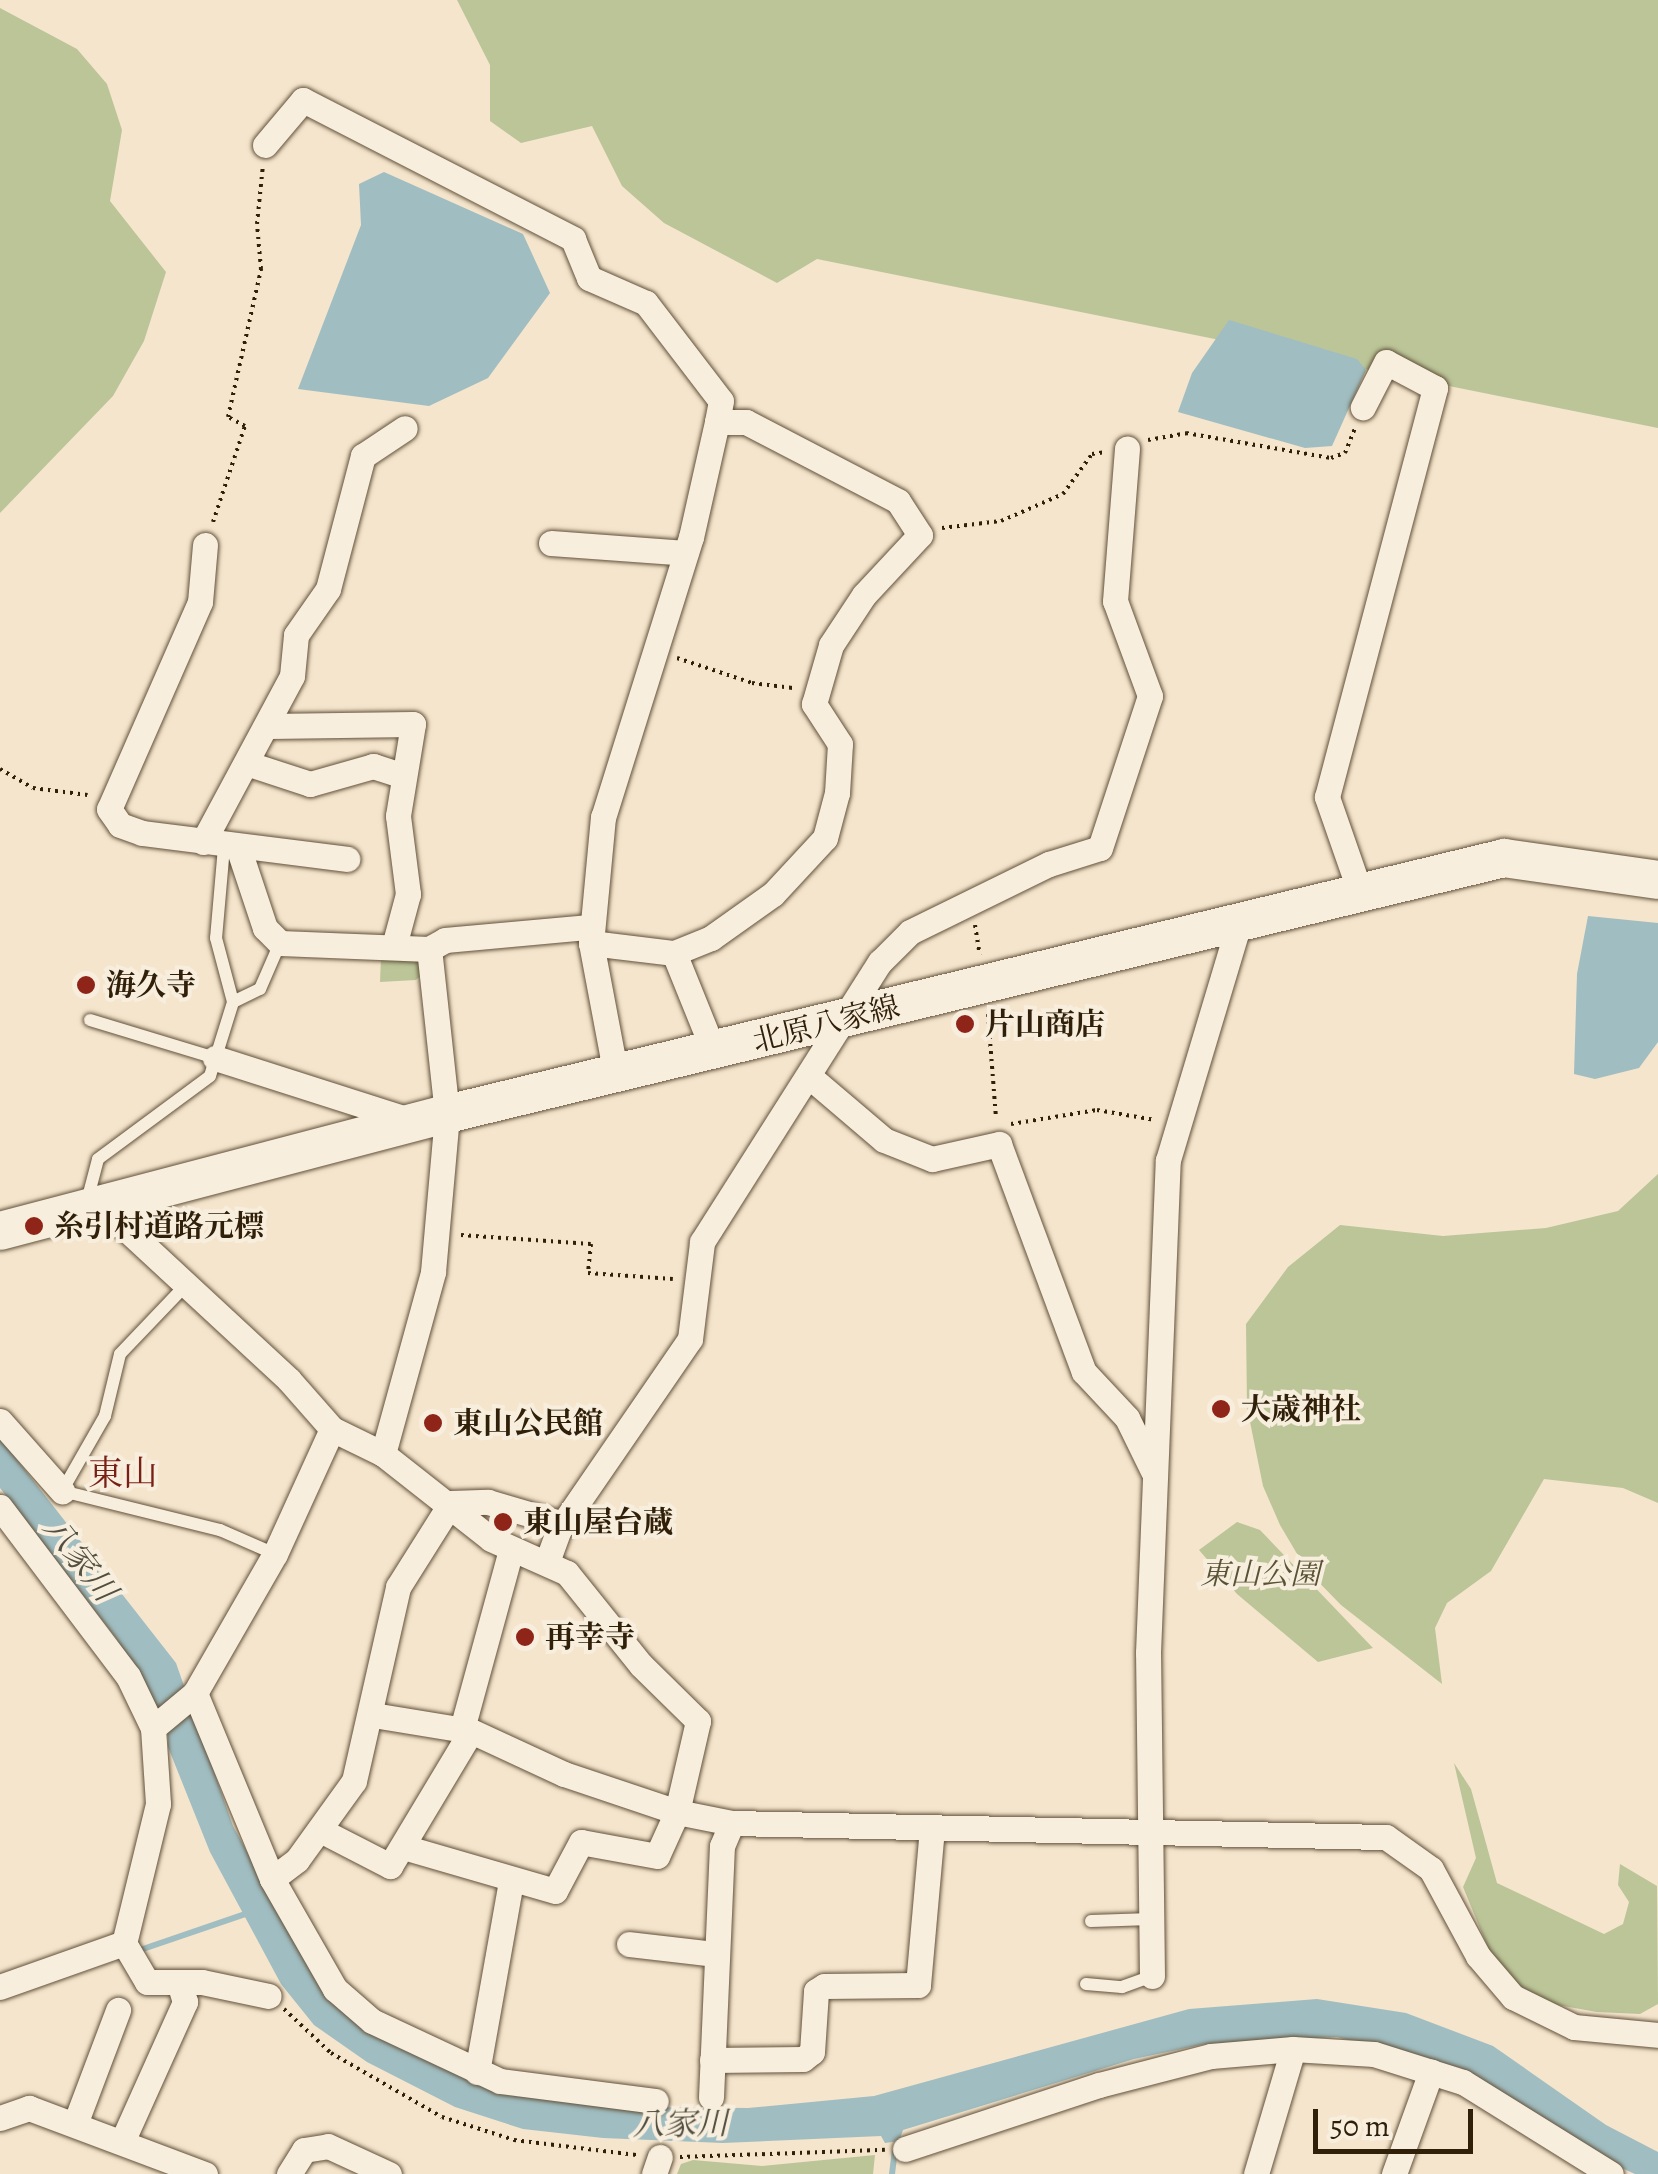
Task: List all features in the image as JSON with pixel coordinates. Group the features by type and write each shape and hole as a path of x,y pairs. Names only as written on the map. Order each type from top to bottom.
{"main road":[{"name":"北原八家線","path":"3,1222 92,1204 431,1118 843,1022 986,983 1504,858 1658,880"}],"street":[{"path":"265,145 302,100 573,239 589,278 646,303 722,402 686,553 604,817 590,934 616,1074"},
{"path":"1360,892 1328,797 1435,388 1386,362 1363,407"},
{"path":"405,428 363,456 328,589 296,635 292,676 248,764 222,846 265,928 280,943 429,949 445,940 590,934 674,953 711,938 773,894 824,838 838,793 840,744 814,704 831,646 864,595 920,535 898,501 746,422 717,422"},
{"path":"547,1562 563,1524 690,1338 702,1242 880,962 910,932 1100,848 1147,715 1150,696 1116,601 1127,448"},
{"path":"551,543 686,553"},
{"path":"206,545 200,602 108,809 120,825 142,834 347,859"},
{"path":"269,726 413,724 398,816 408,894 394,946"},
{"path":"248,764 310,784 372,766 404,776"},
{"path":"1152,1976 1148,1834 1155,1476 1168,1160 1240,923"},
{"path":"383,1454 433,1272 436,1234 429,949"},
{"path":"674,953 714,1052"},
{"path":"215,1058 431,1118"},
{"path":"810,1077 884,1140 932,1159 999,1144 1084,1372 1127,1418 1155,1476"},
{"path":"92,1204 289,1380 332,1429 383,1454 511,1550 568,1572 641,1665 698,1721 677,1812 657,1856 581,1842 555,1892 404,1848"},
{"path":"0,1421 62,1491"},
{"path":"152,1728 195,1692 275,1554 332,1429"},
{"path":"450,1502 488,1502 563,1524"},
{"path":"272,1879 320,1830 354,1780 373,1715 398,1588 450,1502"},
{"path":"0,1507 117,1660 152,1728 158,1804 124,1943 147,1982 180,1986 202,1982 270,1996"},
{"path":"320,1830 382,1867 404,1848 466,1730 511,1550"},
{"path":"195,1692 272,1879 335,1989 372,2021 500,2081 656,2101"},
{"path":"373,1715 466,1730 564,1774 677,1812 732,1823 1386,1836 1430,1869 1478,1956 1524,2005 1574,2027 1658,2035"},
{"path":"711,2097 722,1846 732,1823"},
{"path":"712,2060 804,2059 812,2052 816,1991 824,1986 918,1985 932,1828"},
{"path":"477,2072 511,1881"},
{"path":"0,1986 124,1943"},
{"path":"629,1944 716,1954"},
{"path":"122,2142 184,2002 180,1986"},
{"path":"75,2124 118,2010"},
{"path":"1256,2174 1294,2049"},
{"path":"904,2150 1099,2084 1211,2056 1294,2049 1374,2054 1432,2072 1518,2114 1611,2174"},
{"path":"1394,2174 1432,2072"},
{"path":"0,2118 29,2108 205,2174"},
{"path":"290,2174 304,2150 328,2146 389,2174"}],"lane":[{"path":"92,1204 98,1159 160,1106 194,1092 210,1076 232,1002 216,938 222,846"},
{"path":"232,1002 260,989 280,943"},
{"path":"90,1020 215,1058"},
{"path":"183,1288 120,1354 105,1416 62,1491 220,1530 275,1554"},
{"path":"1091,1920 1151,1919"},
{"path":"1086,1984 1122,1987 1152,1976"}],"path":[{"path":"206,545 245,426 228,417 261,269 257,224 265,145"},
{"path":"920,535 1001,521 1063,494 1092,454 1186,434 1331,458 1345,453 1363,407"},
{"path":"653,652 752,683 818,692"},
{"path":"0,769 33,788 83,792 108,809"},
{"path":"970,903 986,983 997,1126 1097,1110 1179,1124"},
{"path":"436,1234 591,1244 588,1273 698,1281"},
{"path":"270,1996 331,2053 442,2117 514,2140 657,2166 874,2150"}],"green space":[{"path":"457,0 1658,0 1658,428 817,259 777,283 664,223 622,186 592,126 521,143 490,121 490,65"},
{"path":"0,8 77,49 107,84 122,130 110,201 166,272 144,341 113,396 0,513"},
{"path":"418,952 426,971 416,980 380,982 381,957"},
{"path":"1658,1174 1658,1503 1623,1488 1544,1479 1491,1571 1447,1603 1435,1628 1442,1684 1341,1605 1306,1569 1280,1525 1263,1486 1247,1407 1246,1324 1288,1267 1340,1225 1443,1236 1546,1228 1618,1211"},
{"name":"東山公園","path":"1237,1522 1260,1530 1373,1648 1318,1662 1237,1594 1199,1550"},
{"path":"1454,1763 1471,1789 1497,1883 1604,1934 1623,1924 1629,1902 1618,1885 1620,1864 1657,1886 1658,2004 1640,2014 1597,2012 1552,2004 1516,1988 1491,1955 1463,1887 1476,1858"},
{"path":"875,2155 873,2174 677,2174 681,2164 693,2160 762,2166"}],"water":[{"path":"384,172 523,234 550,293 488,378 429,406 298,389 361,225 359,184"},
{"path":"1229,320 1357,359 1366,370 1332,446 1305,448 1178,412 1192,373"},
{"path":"1588,916 1658,923 1658,1042 1639,1068 1595,1079 1574,1074 1577,974"},
{"name":"八家川","path":"0,1438 176,1663 233,1826 296,1942 406,2046 644,2107 748,2108 874,2096 1189,2009 1317,1999 1406,2013 1493,2046 1606,2125 1658,2152 1658,2174 1635,2174 1584,2151 1465,2072 1337,2037 1205,2044 1134,2059 903,2130 899,2141 885,2143 881,2136 723,2143 603,2138 523,2129 455,2107 367,2062 314,2025 281,1984 210,1852 168,1747 168,1727 116,1638 0,1488"}],"waterway":[{"path":"140,1950 248,1913"},
{"path":"892,2174 895,2151"}],"place":[{"name":"海久寺","path":"86,985"},
{"name":"片山商店","path":"965,1024"},
{"name":"糸引村道路元標","path":"34,1226"},
{"name":"大歳神社","path":"1221,1409"},
{"name":"東山公民館","path":"433,1423"},
{"name":"東山屋台蔵","path":"503,1522"},
{"name":"再幸寺","path":"525,1637"}],"district":[{"name":"東山","path":"123,1473"}]}
